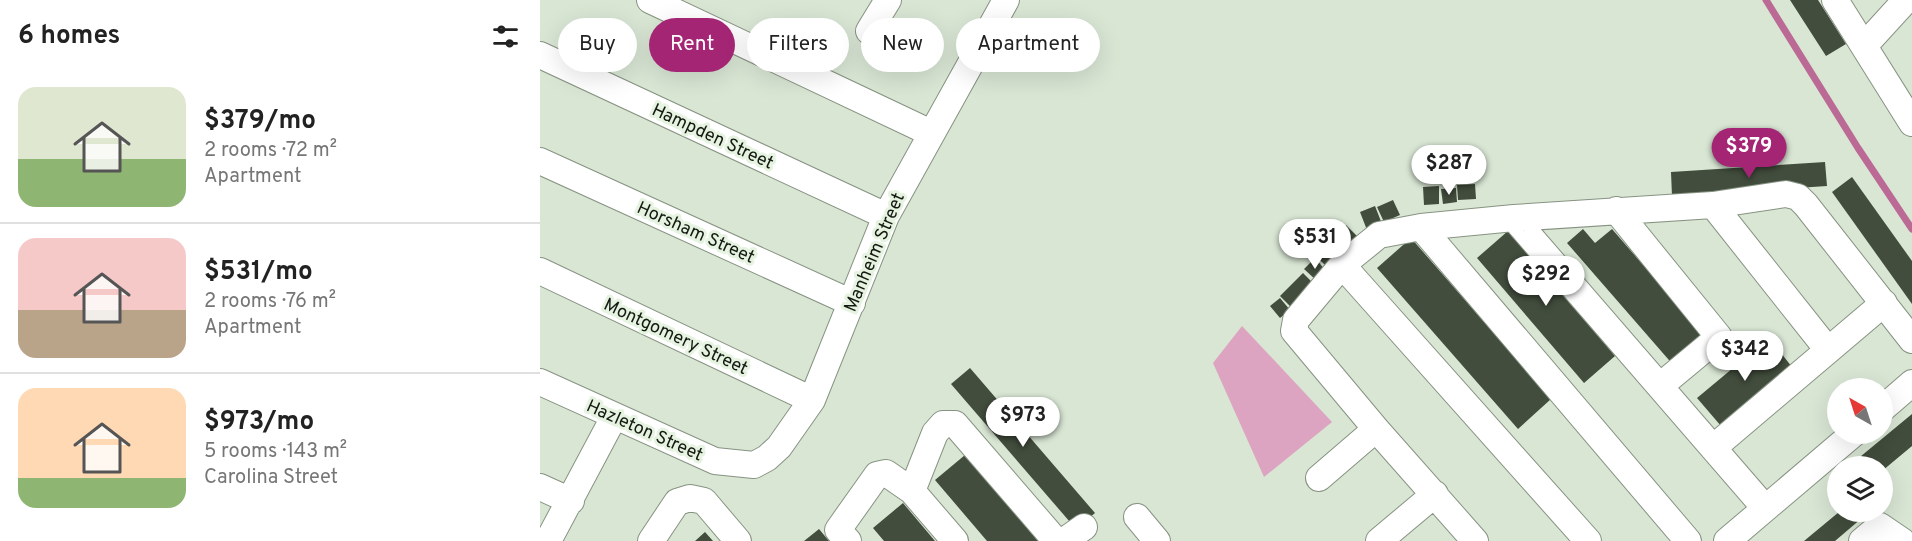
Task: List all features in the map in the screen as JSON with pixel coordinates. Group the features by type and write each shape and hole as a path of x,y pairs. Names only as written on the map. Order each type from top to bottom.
{"street":[{"path":"650,0 931,133"},
{"path":"877,18 888,0"},
{"name":"Manheim Street","path":"754,465 767,458 778,447 812,400 886,216 1006,0"},
{"path":"1835,0 1912,123"},
{"path":"1864,46 1906,0"},
{"name":"Hampden Street","path":"540,55 886,216"},
{"name":"Horsham Street","path":"540,161 852,303"},
{"path":"1475,541 1376,429 1294,331 1296,320 1342,265 1379,235 1421,227 1616,210 1713,205 1786,194 1798,197 1806,205 1912,340"},
{"path":"1713,205 1828,350"},
{"path":"1616,210 1719,338 1660,386"},
{"path":"1514,218 1765,508"},
{"path":"1421,227 1689,541"},
{"path":"1342,265 1588,541"},
{"name":"Montgomery Street","path":"540,272 812,400"},
{"path":"1713,448 1884,303"},
{"name":"Hazleton Street","path":"540,382 715,461 754,465"},
{"path":"1893,399 1912,383"},
{"path":"548,541 614,417"},
{"path":"912,491 935,433 944,424 955,424 1056,541"},
{"path":"1319,478 1376,429"},
{"path":"1727,541 1841,444"},
{"path":"848,541 838,530 877,475 886,473 912,491 955,541"},
{"path":"540,487 571,501"},
{"path":"1379,541 1435,494"},
{"path":"651,541 677,502 690,498 704,501 738,541"},
{"path":"1137,517 1157,541"},
{"path":"1862,541 1880,526 1902,541"}],"shaded area":[{"path":"1242,326 1332,422 1264,477 1213,363"}],"building":[{"path":"1790,0 1818,0 1846,44 1826,56"},
{"path":"1825,162 1827,186 1672,196 1671,172"},
{"path":"1852,177 1912,261 1912,304 1832,192"},
{"path":"1475,184 1476,199 1458,200 1457,185"},
{"path":"1439,186 1439,204 1424,205 1423,187"},
{"path":"1456,188 1457,202 1443,204 1441,189"},
{"path":"1393,200 1400,215 1384,222 1377,207"},
{"path":"1375,206 1382,224 1367,230 1360,212"},
{"path":"1346,225 1358,237 1347,247 1336,235"},
{"path":"1583,229 1595,243 1612,229 1707,339 1675,367 1567,243"},
{"path":"1508,231 1615,356 1584,383 1477,258"},
{"path":"1335,236 1347,249 1336,259 1324,246"},
{"path":"1411,238 1551,399 1518,429 1377,268"},
{"path":"1322,248 1335,261 1328,268 1315,255"},
{"path":"1315,258 1326,271 1317,281 1304,269"},
{"path":"1303,273 1315,285 1292,308 1280,296"},
{"path":"1280,298 1290,310 1280,318 1270,306"},
{"path":"1769,338 1792,367 1721,426 1697,398"},
{"path":"970,368 1095,513 1076,529 951,384"},
{"path":"1912,414 1912,446 1893,462 1893,456 1861,456 1876,444 1893,444 1893,430"},
{"path":"965,455 1038,541 987,541 935,480"},
{"path":"903,503 935,541 884,541 873,528"},
{"path":"1827,522 1857,522 1835,541 1804,541"},
{"path":"819,529 829,541 804,541"},
{"path":"705,532 713,541 695,541"}],"waterway":[{"path":"1766,0 1858,148 1912,229"}]}
